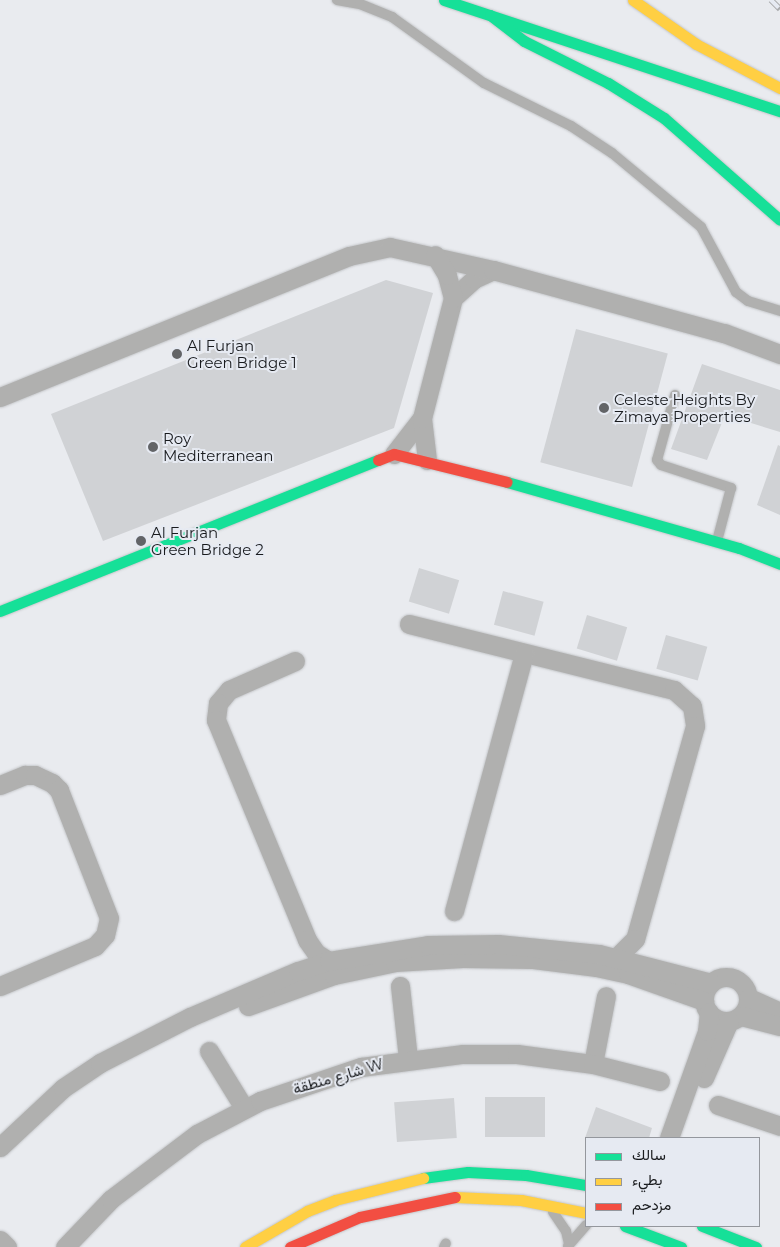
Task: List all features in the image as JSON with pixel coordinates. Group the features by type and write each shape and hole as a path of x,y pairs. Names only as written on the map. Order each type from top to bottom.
{"main road":[{"path":"444,0 780,111"},
{"path":"633,0 696,44 780,88"},
{"path":"490,15 524,41 608,83 664,118 780,220"},
{"path":"0,611 394,454 427,460 717,542 780,564"},
{"path":"244,1247 307,1211 335,1200 431,1176 468,1172 526,1175 585,1185"},
{"path":"290,1247 360,1217 426,1200 475,1196 539,1203 585,1213"},
{"path":"628,1227 681,1247"},
{"path":"705,1227 756,1247"}],"street":[{"path":"0,397 362,251 390,247 435,254 724,333 780,354"},
{"path":"427,460 422,418 453,298 448,275 435,254"},
{"path":"453,298 474,279 493,270"},
{"path":"394,454 422,418"},
{"path":"408,624 674,690 692,706 695,726 635,939 616,958"},
{"path":"454,912 524,653"},
{"path":"295,661 229,690 218,703 216,714 307,940 316,953 329,961"},
{"path":"0,785 25,775 34,775 52,783 59,790 109,918 105,935 95,946 0,986"},
{"path":"635,939 643,964"},
{"path":"298,971 305,956 307,940"},
{"path":"0,1148 63,1088 100,1063 173,1025 298,971 329,961 393,949 463,944 566,949 643,964 711,984 722,978 735,979 742,984 749,998 780,1012"},
{"path":"0,1164 71,1098 144,1053 227,1014 334,975 428,959 533,959 628,974 706,1007 714,1018 735,1019 780,1026"},
{"path":"669,1137 707,1031 706,1007 711,984"},
{"path":"400,986 408,1058"},
{"path":"593,1064 606,996"},
{"path":"682,1137 718,1042 749,998"},
{"path":"210,1051 244,1108"},
{"name":"شارع منطقة W","path":"65,1247 111,1199 153,1165 197,1134 244,1108 310,1082 408,1058 463,1054 518,1054 593,1064 660,1082"},
{"path":"718,1105 780,1126"},
{"path":"0,1240 7,1247"}],"lane":[{"path":"337,0 392,17 484,82 571,126 612,152 701,227 736,292 748,300 780,311"},
{"path":"675,395 657,460 661,464 731,488 717,542"},
{"path":"539,1203 560,1219 568,1246"},
{"path":"568,1246 585,1226"}],"building":[{"path":"386,280 433,293 394,428 103,541 51,414"},
{"name":"Celeste Heights By Zimaya Properties","path":"576,329 668,354 632,487 540,462"},
{"path":"702,364 780,390 780,432 725,415 707,460 671,449"},
{"path":"778,445 780,446 780,515 757,505"},
{"path":"419,568 459,580 449,614 409,601"},
{"path":"503,591 544,602 535,636 494,625"},
{"path":"587,615 627,627 617,661 577,648"},
{"path":"666,635 707,647 698,680 656,669"},
{"path":"485,1097 545,1097 545,1137 485,1137"},
{"path":"454,1098 457,1138 397,1142 394,1102"},
{"path":"596,1107 652,1128 649,1137 585,1137"}],"railway":[{"path":"771,0 780,9"}],"traffic: fast":[{"path":"444,0 780,111"},
{"path":"490,15 524,41 608,83 664,118 780,220"},
{"path":"0,611 378,460"},
{"path":"507,482 739,548 780,564"},
{"path":"423,1178 468,1172 526,1175 585,1185"},
{"path":"628,1227 681,1247"},
{"path":"705,1227 756,1247"}],"traffic: slow":[{"path":"633,0 696,44 780,88"},
{"path":"245,1247 307,1211 335,1200 423,1178"},
{"path":"455,1197 521,1200 585,1213"}],"traffic: jam":[{"path":"378,460 394,454 507,482"},
{"path":"290,1247 360,1217 455,1197"}],"place":[{"name":"Al Furjan Green Bridge 1","path":"177,354"},
{"name":"Celeste Heights By Zimaya Properties","path":"604,408"},
{"name":"Roy Mediterranean","path":"153,447"},
{"name":"Al Furjan Green Bridge 2","path":"141,541"}]}
